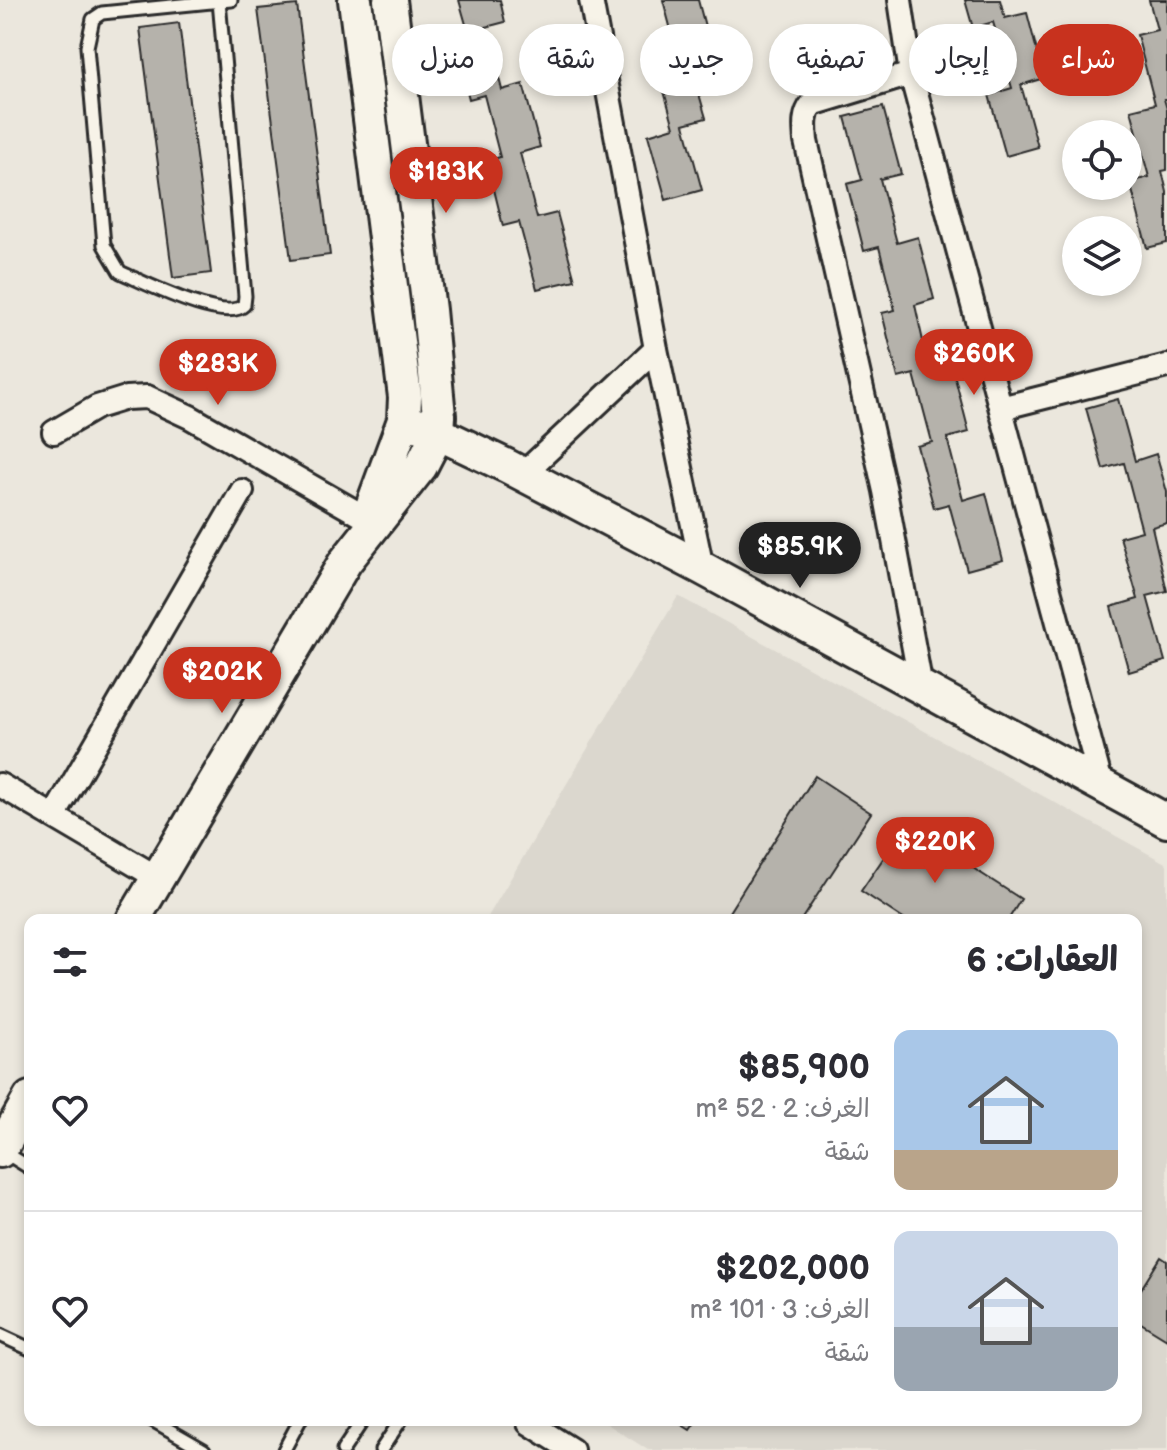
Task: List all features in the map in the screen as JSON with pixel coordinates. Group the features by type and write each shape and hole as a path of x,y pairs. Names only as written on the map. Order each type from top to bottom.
{"street":[{"path":"355,0 404,380 404,420 367,528"},
{"path":"137,914 327,591 367,528 421,466 438,433 429,310 390,0"},
{"path":"591,0 656,349 702,568"},
{"path":"900,0 909,61"},
{"path":"909,75 812,104 805,122 806,141 885,491 921,687"},
{"path":"917,96 1101,783"},
{"path":"523,474 656,349"},
{"path":"1001,408 1167,366"},
{"path":"54,432 97,407 126,398 147,397 190,417 367,528"},
{"path":"404,420 523,474 702,568 1167,821"},
{"path":"54,816 242,491"},
{"path":"0,785 158,878"},
{"path":"0,1150 24,1108"},
{"path":"534,1426 572,1450"}],"lane":[{"path":"225,1 245,296 244,305 232,311 212,310 120,272 108,254 104,245 87,47 93,19 102,13 225,1"},
{"path":"0,1150 24,1164"},
{"path":"0,1335 24,1346"},
{"path":"162,1426 204,1450"},
{"path":"284,1450 297,1426"},
{"path":"343,1450 359,1426"},
{"path":"381,1450 397,1426"}],"shaded area":[{"path":"678,596 1167,864 1167,1450 648,1450 610,1426 1142,1426 1142,914 490,914"}],"building":[{"path":"459,0 500,0 505,22 466,24"},
{"path":"663,0 698,0 704,24 669,24"},
{"path":"965,0 1000,0 1005,18 1027,13 1033,36 1033,81 1021,85 1038,147 1006,156 989,96 1017,96 1017,24 972,24"},
{"path":"1149,0 1167,0 1167,99 1164,99 1167,109 1167,170 1162,171 1167,192 1167,243 1147,248 1142,216 1139,216 1135,200 1142,200 1142,179 1149,177 1142,151 1142,120 1134,120 1131,110 1155,104 1144,62 1144,33 1157,30"},
{"path":"297,5 330,255 291,260 258,9"},
{"path":"179,23 211,273 173,278 140,28"},
{"path":"519,85 519,96 526,96 540,147 520,153 537,218 557,213 575,280 537,289 519,222 503,226 487,161 500,157 484,96 503,96 503,90"},
{"path":"665,96 700,96 706,118 684,124 702,190 666,200 648,135 674,127"},
{"path":"883,107 901,174 880,179 897,243 918,237 934,299 915,305 930,373 952,366 969,432 947,438 963,500 986,493 1003,560 967,570 949,504 934,508 917,446 932,442 914,374 898,378 882,313 895,310 879,247 864,251 847,184 862,180 845,117"},
{"path":"1118,399 1135,461 1156,454 1167,492 1167,523 1152,527 1167,591 1147,596 1165,661 1129,672 1111,607 1138,599 1120,537 1142,531 1124,463 1103,469 1086,408"},
{"path":"815,776 871,813 805,914 728,914"},
{"path":"906,825 1021,899 1012,914 896,914 861,891"},
{"path":"1161,1257 1167,1261 1167,1339 1142,1324 1142,1287"}]}
